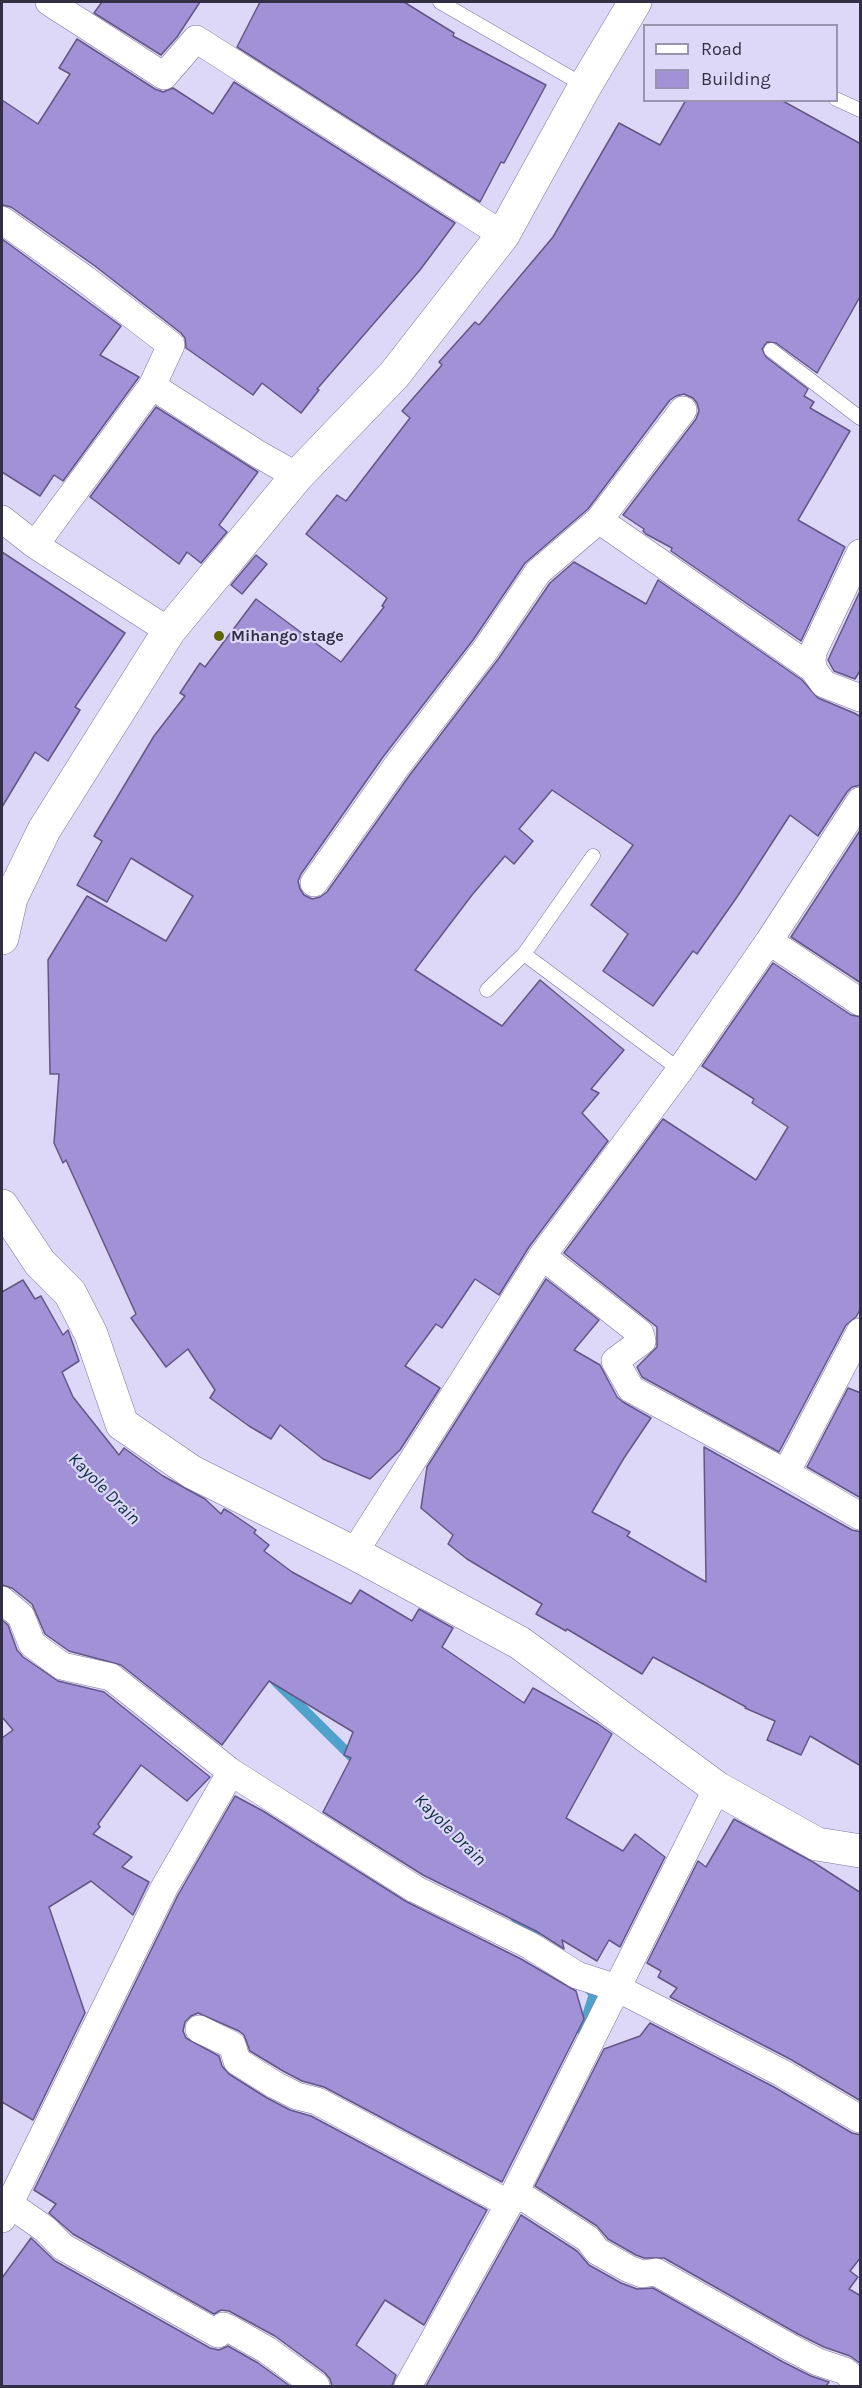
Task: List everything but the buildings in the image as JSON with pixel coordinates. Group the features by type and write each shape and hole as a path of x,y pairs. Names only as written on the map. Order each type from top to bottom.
{"street":[{"path":"49,2 164,76 196,39 503,235"},
{"path":"2,938 11,898 44,830 169,631 297,476 394,375 503,235 585,86 635,2"},
{"path":"2,220 85,279 171,345 152,386 35,546"},
{"path":"152,386 258,454 297,476"},
{"path":"314,883 396,767 486,649 538,572 599,520 683,410"},
{"path":"2,519 35,546 169,631"},
{"path":"599,520 813,669 824,684 861,698"},
{"path":"813,669 813,652 861,553"},
{"path":"354,1553 542,1256 680,1070 769,941 861,801"},
{"path":"769,941 861,1002"},
{"path":"2,1206 40,1263 70,1293 91,1334 122,1424 192,1472 354,1553 520,1643 717,1788 817,1844 861,1851"},
{"path":"542,1256 640,1333 642,1341 615,1362 631,1389 861,1516"},
{"path":"786,1473 861,1332"},
{"path":"2,1600 21,1616 32,1644 62,1665 111,1677 231,1772 416,1889 529,1945 577,1975 617,1988 782,2073 861,2119"},
{"path":"231,1772 164,1888 5,2211 45,2229 63,2247 218,2334 223,2326 228,2328 267,2350 316,2386"},
{"path":"408,2386 509,2205 717,1788"},
{"path":"199,2029 232,2045 237,2061 275,2085 297,2096 317,2101 509,2205"},
{"path":"509,2205 520,2195 588,2240 597,2251 629,2269 642,2274 656,2271 800,2353 845,2371 861,2385"}],"lane":[{"path":"440,2 585,86"},
{"path":"838,99 861,110"},
{"path":"771,350 861,418"},
{"path":"487,990 524,954 594,856"},
{"path":"524,954 680,1070"}],"waterway":[{"name":"Kayole Drain","path":"275,1681 354,1759"},
{"name":"Kayole Drain","path":"513,1915 538,1940"},
{"name":"Kayole Drain","path":"582,2031 594,1994 586,1986"}],"place":[{"name":"Mihango stage","path":"219,636"}]}
